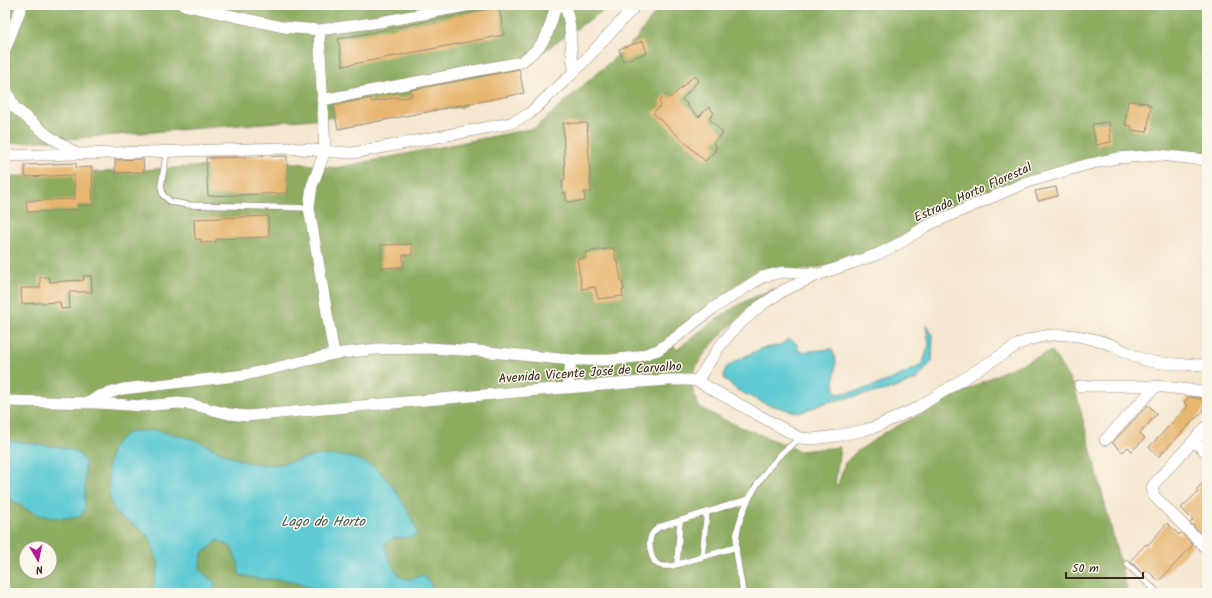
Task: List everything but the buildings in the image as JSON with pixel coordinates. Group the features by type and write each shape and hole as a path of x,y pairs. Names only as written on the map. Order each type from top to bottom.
{"street":[{"path":"5,50 22,5"},
{"path":"183,5 283,27 319,30 380,22 437,8 471,5"},
{"path":"322,100 521,62 535,52 546,38 556,5"},
{"path":"564,5 568,18 572,58 575,71"},
{"path":"5,156 283,148 353,153 511,122 529,114 575,71 636,5"},
{"path":"319,30 325,151 312,186 309,208 334,354"},
{"path":"5,86 14,107 46,134 77,154"},
{"name":"Estrada Horto Florestal","path":"697,381 720,346 736,327 760,306 784,290 824,272 878,254 934,222 1011,188 1096,162 1134,156 1159,155 1207,160"},
{"path":"87,403 99,396 123,389 245,375 334,354 377,349 429,348 479,351 571,360 610,360 636,357 658,350 712,310 762,277 782,272 824,272"},
{"name":"Avenida Vicente José de Carvalho","path":"5,401 150,406 178,403 190,404 229,414 247,416 679,379 697,381 800,438 822,438 875,427 917,408 1019,344 1040,336 1060,335 1084,337 1148,360 1207,365"},
{"path":"568,388 571,360"},
{"path":"1080,386 1156,386 1207,392"},
{"path":"1105,440 1156,386"},
{"path":"1207,426 1152,488 1154,496 1207,549"},
{"path":"1194,441 1207,453"}],"lane":[{"path":"167,151 161,186 163,195 171,202 188,205 309,208"},
{"path":"743,593 736,547 738,529 749,499 779,456 800,438"},
{"path":"736,547 677,564 664,566 659,565 654,561 650,542 654,531 660,527 749,499"},
{"path":"702,557 707,512"},
{"path":"677,564 680,520"},
{"path":"1127,564 1158,593"}],"green space":[{"path":"5,5 611,5 462,107 5,144"},
{"path":"661,5 1207,5 1207,156 1116,156 981,193 927,220 883,248 844,262 775,276 744,289 669,339 677,350 724,314 762,293 776,288 738,319 710,347 700,361 693,375 693,392 699,407 724,420 800,451 840,447 835,485 838,485 845,463 854,454 884,433 1002,372 1052,351 1075,389 1128,593 5,593 5,177 289,162 336,168 535,128 636,39"}],"water":[{"path":"926,325 933,335 932,361 917,379 892,389 828,402 799,413 766,404 737,390 724,379 726,368 734,362 762,348 778,346 789,339 797,344 799,352 832,349 836,361 834,383 836,394 847,393 891,379 922,365 929,345"},
{"name":"Lago do Horto","path":"153,430 192,439 232,457 257,464 281,464 314,456 330,455 354,458 375,468 388,481 406,507 418,534 411,537 393,538 385,545 390,561 396,572 404,578 412,579 423,575 431,584 431,593 322,593 312,588 286,580 260,579 239,575 238,563 231,547 218,540 210,548 203,552 200,565 200,569 204,574 216,584 211,593 151,593 159,564 149,537 139,528 116,514 111,503 108,467 111,450 127,433"},
{"path":"5,440 65,448 77,452 85,461 85,509 80,517 57,518 40,515 32,512 5,495"}]}
